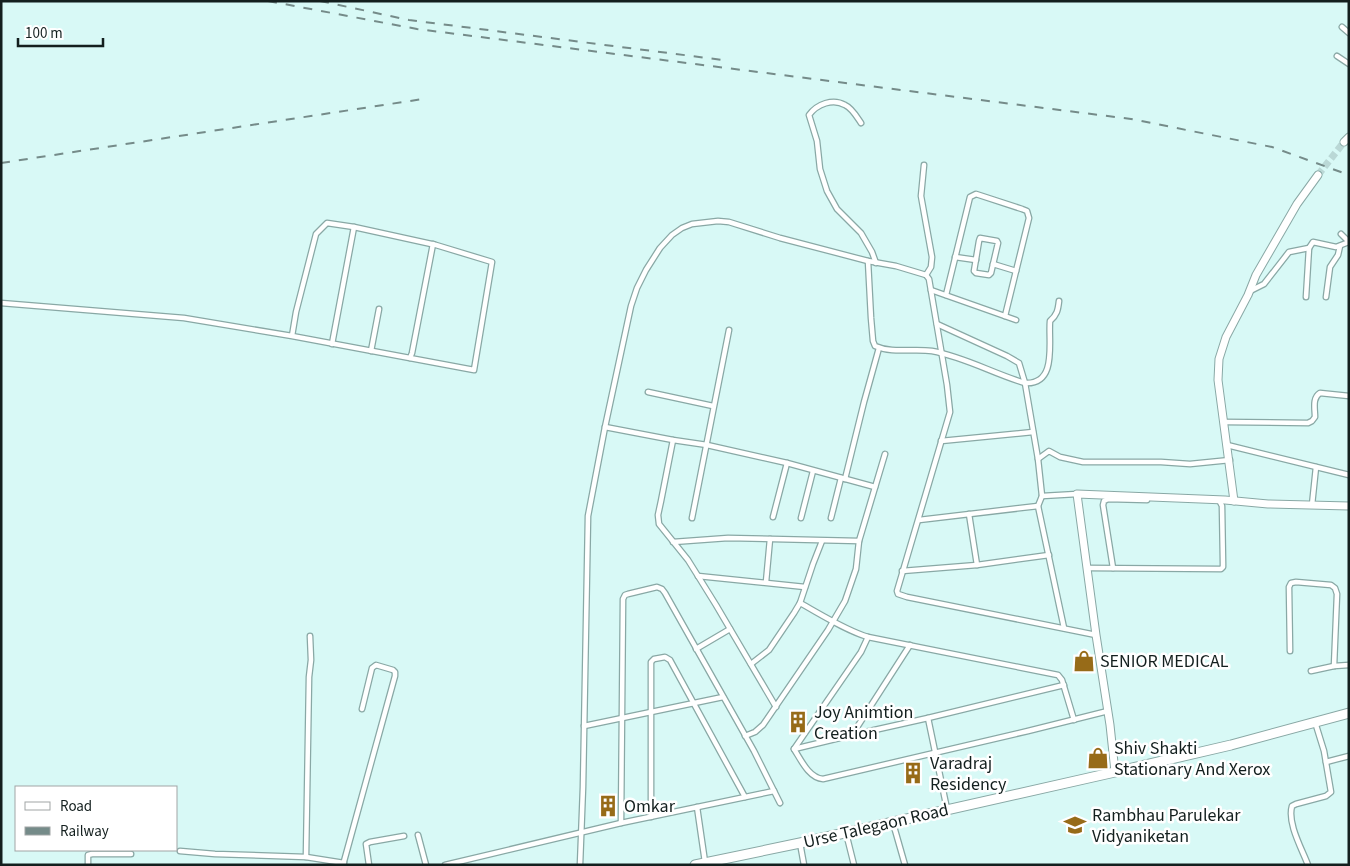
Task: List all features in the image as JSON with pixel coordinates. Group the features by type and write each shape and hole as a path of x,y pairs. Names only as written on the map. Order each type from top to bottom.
{"highway":[{"name":"Urse Talegaon Road","path":"695,865 1115,772 1231,745 1349,713"}],"street":[{"path":"1342,27 1349,33"},
{"path":"1337,56 1349,64"},
{"path":"861,123 845,104 837,102 824,103 809,115 814,128 820,169 827,191 837,209 861,234 872,252 876,263"},
{"path":"924,165 921,196 932,257 931,267 926,275"},
{"path":"1234,501 1218,380 1219,359 1226,337 1249,293 1302,202 1320,177"},
{"path":"946,295 970,197 976,194 1022,209 1027,211 1029,218 1005,316"},
{"path":"580,865 588,516 631,306 646,270 660,248 672,235 682,228 705,222 729,222 780,238 926,275 929,279 937,324 950,412 897,592 898,594 955,607 1096,635"},
{"path":"1,303 184,318 474,370 492,262 433,244 327,223 316,234 296,312 292,336"},
{"path":"332,344 354,228"},
{"path":"1306,297 1309,248 1313,242 1336,247 1349,242 1341,234"},
{"path":"980,238 997,241 990,275 974,271 976,260 980,238"},
{"path":"410,358 433,244"},
{"path":"1326,297 1330,267 1338,255 1340,246"},
{"path":"1249,293 1264,284 1289,252 1309,248"},
{"path":"955,257 976,260"},
{"path":"868,261 873,341 875,346 903,351 931,351 960,359 1025,383 1037,380 1046,371 1050,358 1050,321 1057,313 1059,301"},
{"path":"993,264 1016,270"},
{"path":"931,290 1016,320"},
{"path":"371,351 379,310"},
{"path":"937,324 1016,360 1021,368 1038,459 1042,496 1038,506 1064,628"},
{"path":"692,518 729,330"},
{"path":"831,518 879,348"},
{"path":"648,392 713,406"},
{"path":"1224,422 1308,423 1315,417 1315,398 1320,393 1349,396"},
{"path":"605,427 707,445 787,463 875,487"},
{"path":"941,441 1033,432"},
{"path":"673,440 658,515 659,524 688,560 776,707"},
{"path":"1227,445 1349,475"},
{"path":"1038,459 1049,451 1060,457 1083,462 1190,464 1230,460"},
{"path":"745,736 755,732 764,725 845,601 856,569 859,541 885,454"},
{"path":"773,516 787,463"},
{"path":"1312,506 1316,467"},
{"path":"801,518 813,471"},
{"path":"1042,496 1078,494 1312,506 1349,506"},
{"path":"1078,494 1115,772"},
{"path":"1088,568 1221,569 1223,567 1222,506 1219,500"},
{"path":"1113,568 1103,505 1104,501 1192,501"},
{"path":"919,520 1038,506"},
{"path":"969,514 977,565"},
{"path":"673,542 728,538 859,541"},
{"path":"766,582 770,539"},
{"path":"751,664 769,650 800,603 822,540"},
{"path":"902,571 977,565 1049,555"},
{"path":"698,576 805,587"},
{"path":"1290,651 1289,586 1296,582 1331,585 1335,588 1337,594 1334,666"},
{"path":"622,823 624,597 628,594 657,587 662,589 745,736 780,803"},
{"path":"800,603 868,637 1058,675 1064,685 1074,720"},
{"path":"696,649 730,629"},
{"path":"306,857 310,636"},
{"path":"794,749 861,652 868,637"},
{"path":"852,735 910,645"},
{"path":"651,817 651,712 652,662 654,659 667,657 745,797"},
{"path":"180,851 306,857 343,864 395,676 393,670 376,665 372,668 362,709"},
{"path":"1311,671 1349,665"},
{"path":"794,749 1064,685"},
{"path":"584,726 722,697"},
{"path":"794,749 812,776 823,779 1108,711"},
{"path":"928,718 947,809"},
{"path":"1308,865 1293,828 1290,811 1292,806 1296,804 1330,794 1331,789 1324,751 1315,722"},
{"path":"1326,762 1349,756"},
{"path":"445,865 622,823 774,791"},
{"path":"697,807 705,862"},
{"path":"892,821 904,865"},
{"path":"846,833 854,865"},
{"path":"418,835 426,865"},
{"path":"369,865 366,844 404,836"},
{"path":"800,843 804,865"},
{"path":"88,865 88,856 92,854 131,854"}],"tunnel":[{"path":"1318,175 1344,142"}],"railway":[{"path":"268,1 417,29 1131,119 1272,147 1349,175"},
{"path":"320,1 409,20 723,60"},
{"path":"1,163 423,99"}],"place":[{"name":"SENIOR MEDICAL","path":"1084,661"},
{"name":"Joy Animtion Creation","path":"798,722"},
{"name":"Shiv Shakti Stationary And Xerox","path":"1098,758"},
{"name":"Varadraj Residency","path":"913,773"},
{"name":"Omkar","path":"608,806"},
{"name":"Rambhau Parulekar Vidyaniketan","path":"1075,825"}]}
